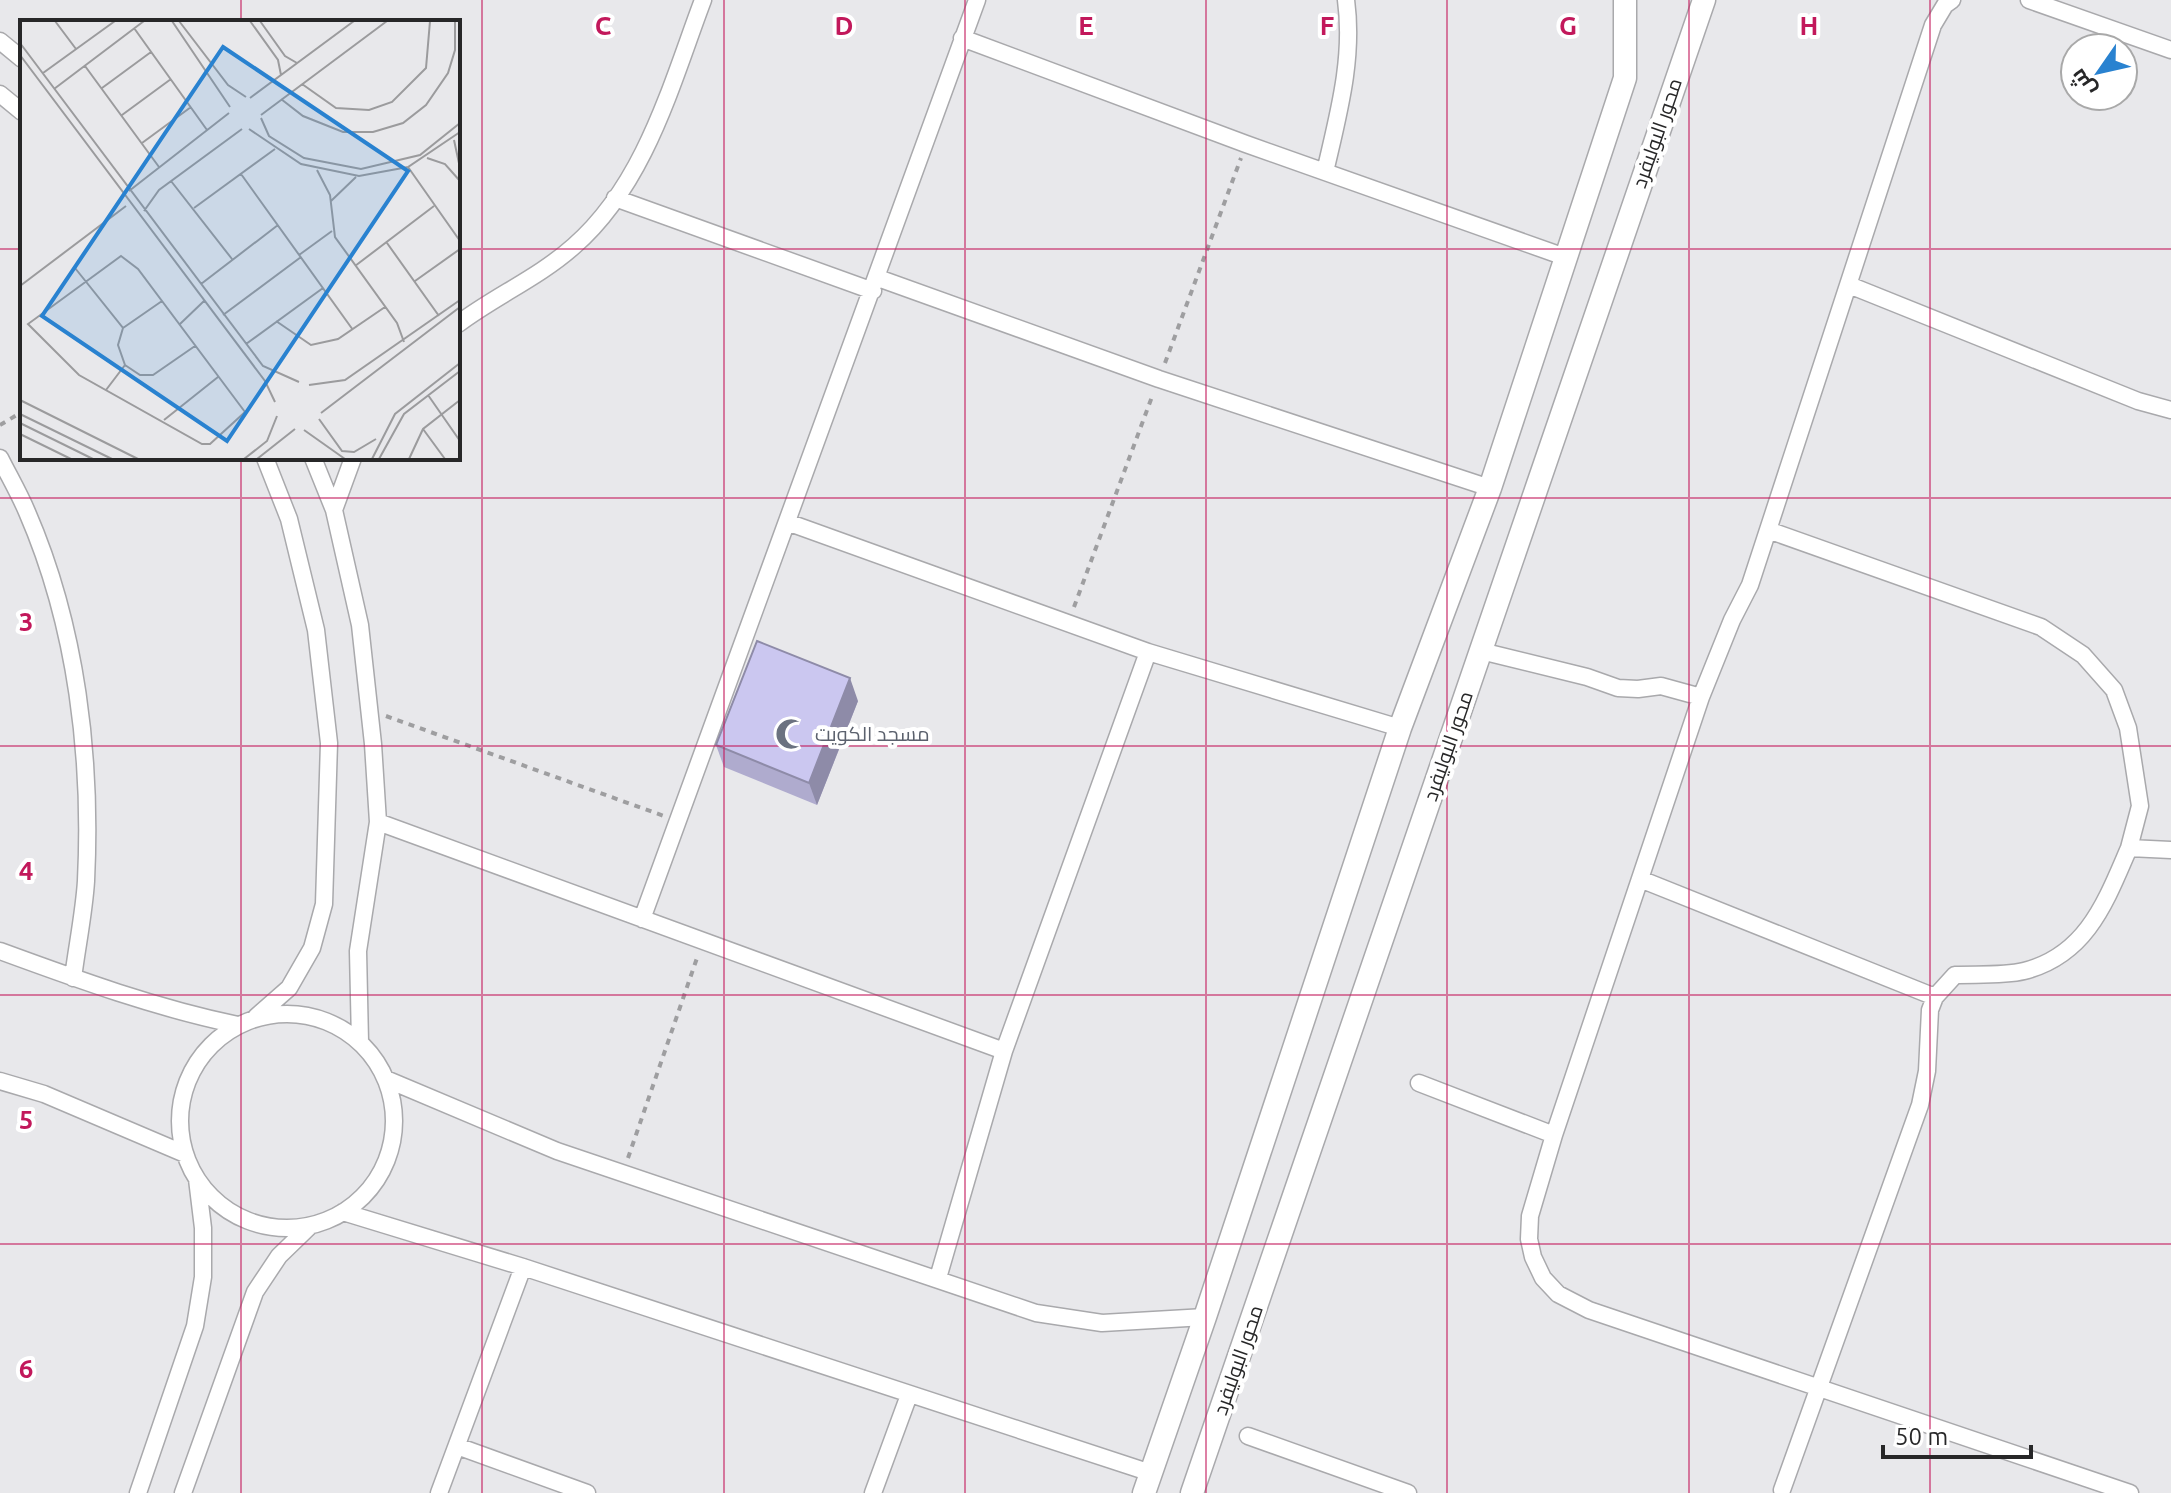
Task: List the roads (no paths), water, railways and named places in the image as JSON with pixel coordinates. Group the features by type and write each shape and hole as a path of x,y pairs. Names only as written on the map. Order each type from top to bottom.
{"street":[{"path":"462,318 539,275 577,244 615,198 636,166 657,122 703,0"},
{"path":"642,919 977,0"},
{"path":"1325,172 1345,87 1350,25 1346,0"},
{"path":"343,1212 523,1267 909,1395 1147,1483 1400,728 1490,488 1625,78 1625,0"},
{"name":"محور البوليفرد","path":"1192,1493 1704,0"},
{"path":"1952,0 1945,5 1933,25 1750,585 1732,620 1701,697 1554,1135 1530,1216 1529,1239 1543,1278 1558,1294 1589,1310 2130,1493"},
{"path":"2029,0 2171,50"},
{"path":"962,38 1565,257"},
{"path":"0,41 20,57"},
{"path":"0,94 20,110"},
{"path":"615,198 1490,488"},
{"path":"1849,285 2138,401 2171,410"},
{"path":"0,458 28,513 58,603 78,696 87,790 86,884 73,978"},
{"path":"255,1018 289,988 312,948 324,904 329,757 316,630 289,519 266,460"},
{"path":"314,460 334,510 360,625 378,822 358,951 360,1042"},
{"path":"334,510 352,460"},
{"path":"787,522 1148,652 1400,728"},
{"path":"1768,530 2041,627 2083,655 2114,690 2128,728 2140,806 2129,848 2092,927 2050,962 2022,972 1955,975 1935,997 1928,1024 1927,1071 1920,1105 1782,1490"},
{"path":"1481,651 1587,677 1618,688 1661,686 1701,697"},
{"path":"938,1278 1004,1051 1148,652"},
{"path":"378,822 1004,1051"},
{"path":"2129,848 2171,850"},
{"path":"1640,879 1935,997"},
{"path":"0,951 179,1013 238,1025"},
{"path":"283,1013 310,1016 337,1026 360,1042 375,1059 386,1079 394,1108 393,1139 384,1168 367,1193 343,1212 310,1226 284,1228 258,1224 234,1214 213,1198 197,1178 185,1154 180,1124 183,1094 195,1066 213,1043 238,1025 255,1018 283,1013"},
{"path":"386,1079 557,1151 1036,1313 1069,1320 1124,1323 1205,1317"},
{"path":"0,1081 69,1103 185,1154"},
{"path":"1419,1083 1554,1135"},
{"path":"138,1493 195,1326 203,1277 203,1228 197,1178"},
{"path":"183,1493 255,1292 279,1256 310,1226"},
{"path":"439,1493 523,1267"},
{"path":"873,1493 909,1395"},
{"path":"1248,1436 1408,1493"},
{"path":"457,1446 587,1493"}],"place":[{"name":"مسجد الكويت","path":"791,734"}]}
